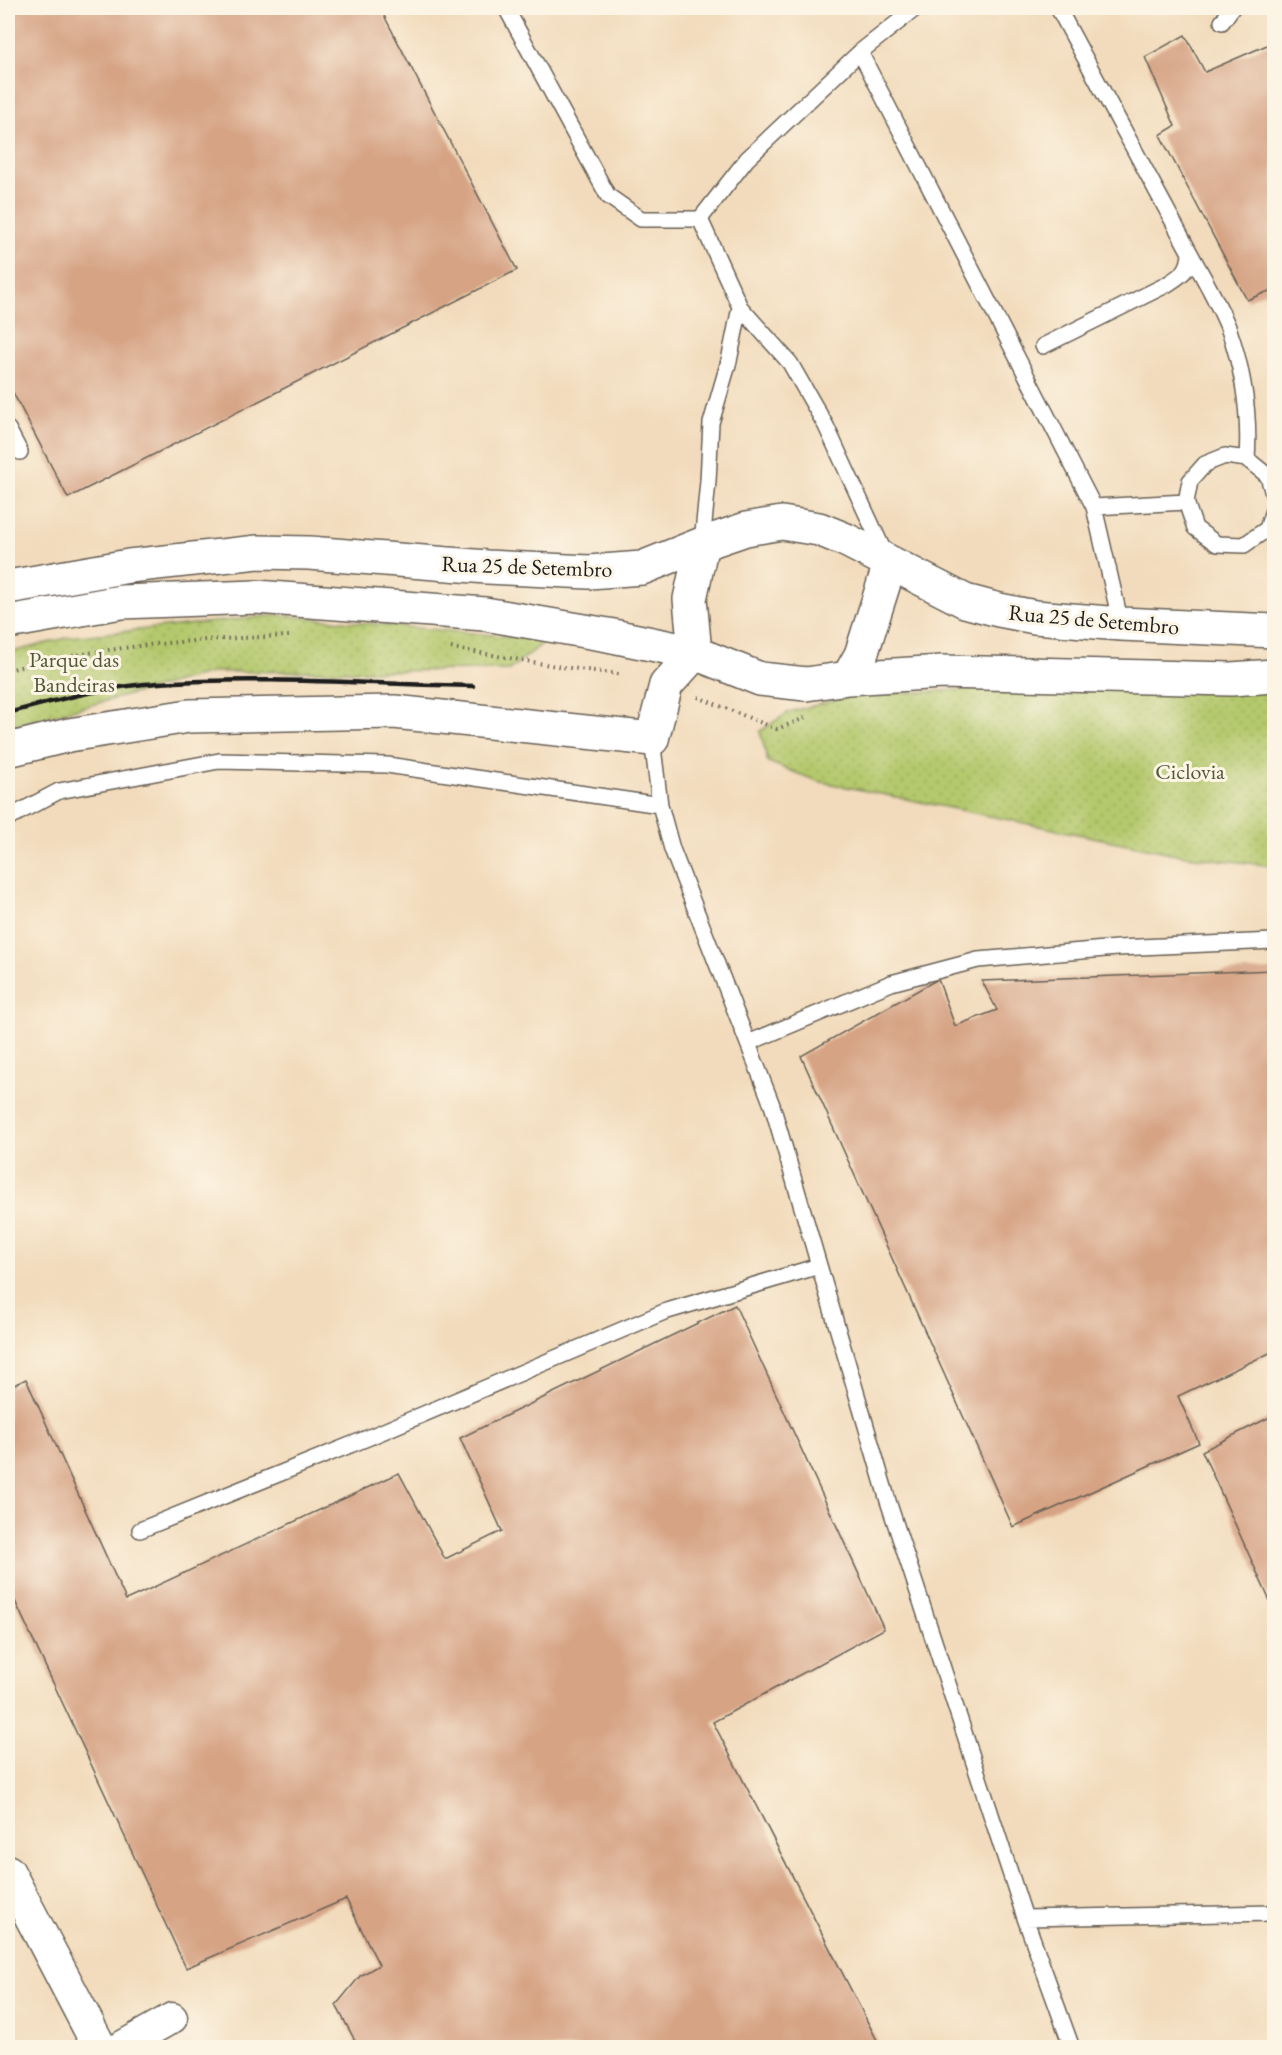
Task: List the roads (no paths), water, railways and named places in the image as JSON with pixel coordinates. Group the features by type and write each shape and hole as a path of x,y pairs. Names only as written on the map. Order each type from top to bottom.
{"main road":[{"name":"Rua 25 de Setembro","path":"8,588 129,566 258,552 309,553 487,567 589,572 642,568 702,544 746,530 782,524 819,529 846,540 965,601 987,607 1035,617 1121,624 1275,631"},
{"path":"8,750 69,735 189,716 394,712 652,739 666,685 695,653 690,599 702,544"},
{"path":"848,678 861,655 890,564"},
{"path":"8,622 121,602 256,597 485,614 608,635 695,653 760,679 806,684 848,678 942,672 1231,679 1275,676"},
{"path":"8,1872 100,2048"}],"street":[{"path":"119,2048 172,2018"}],"lane":[{"path":"506,8 608,196 641,219 700,219"},
{"path":"700,219 747,159 860,52 916,8"},
{"path":"1058,8 1227,326 1241,373 1249,431 1247,459"},
{"path":"1222,22 1232,8"},
{"path":"860,52 1094,507 1121,624"},
{"path":"700,219 740,306 790,363 826,426 890,564"},
{"path":"1043,346 1182,275 1189,265 1190,253"},
{"path":"702,544 711,423 729,361 740,306"},
{"path":"8,429 20,452"},
{"path":"1275,498 1268,477 1247,459 1225,456 1205,464 1190,481 1186,502 1195,528 1217,544 1244,545 1267,529 1275,507"},
{"path":"1094,507 1186,502"},
{"path":"652,739 660,805 672,849 772,1105 888,1501 1025,1918 1072,2048"},
{"path":"8,818 59,791 219,761 387,765 660,805"},
{"path":"748,1043 891,983 978,960 1117,948 1275,941"},
{"path":"140,1530 365,1439 663,1311 819,1266"},
{"path":"1025,1918 1275,1913"}],"railway":[{"path":"8,713 101,690 159,683 276,680 473,686"}],"park label":[{"name":"Parque das Bandeiras","path":"74,672"},
{"name":"Ciclovia","path":"1190,771"}]}
